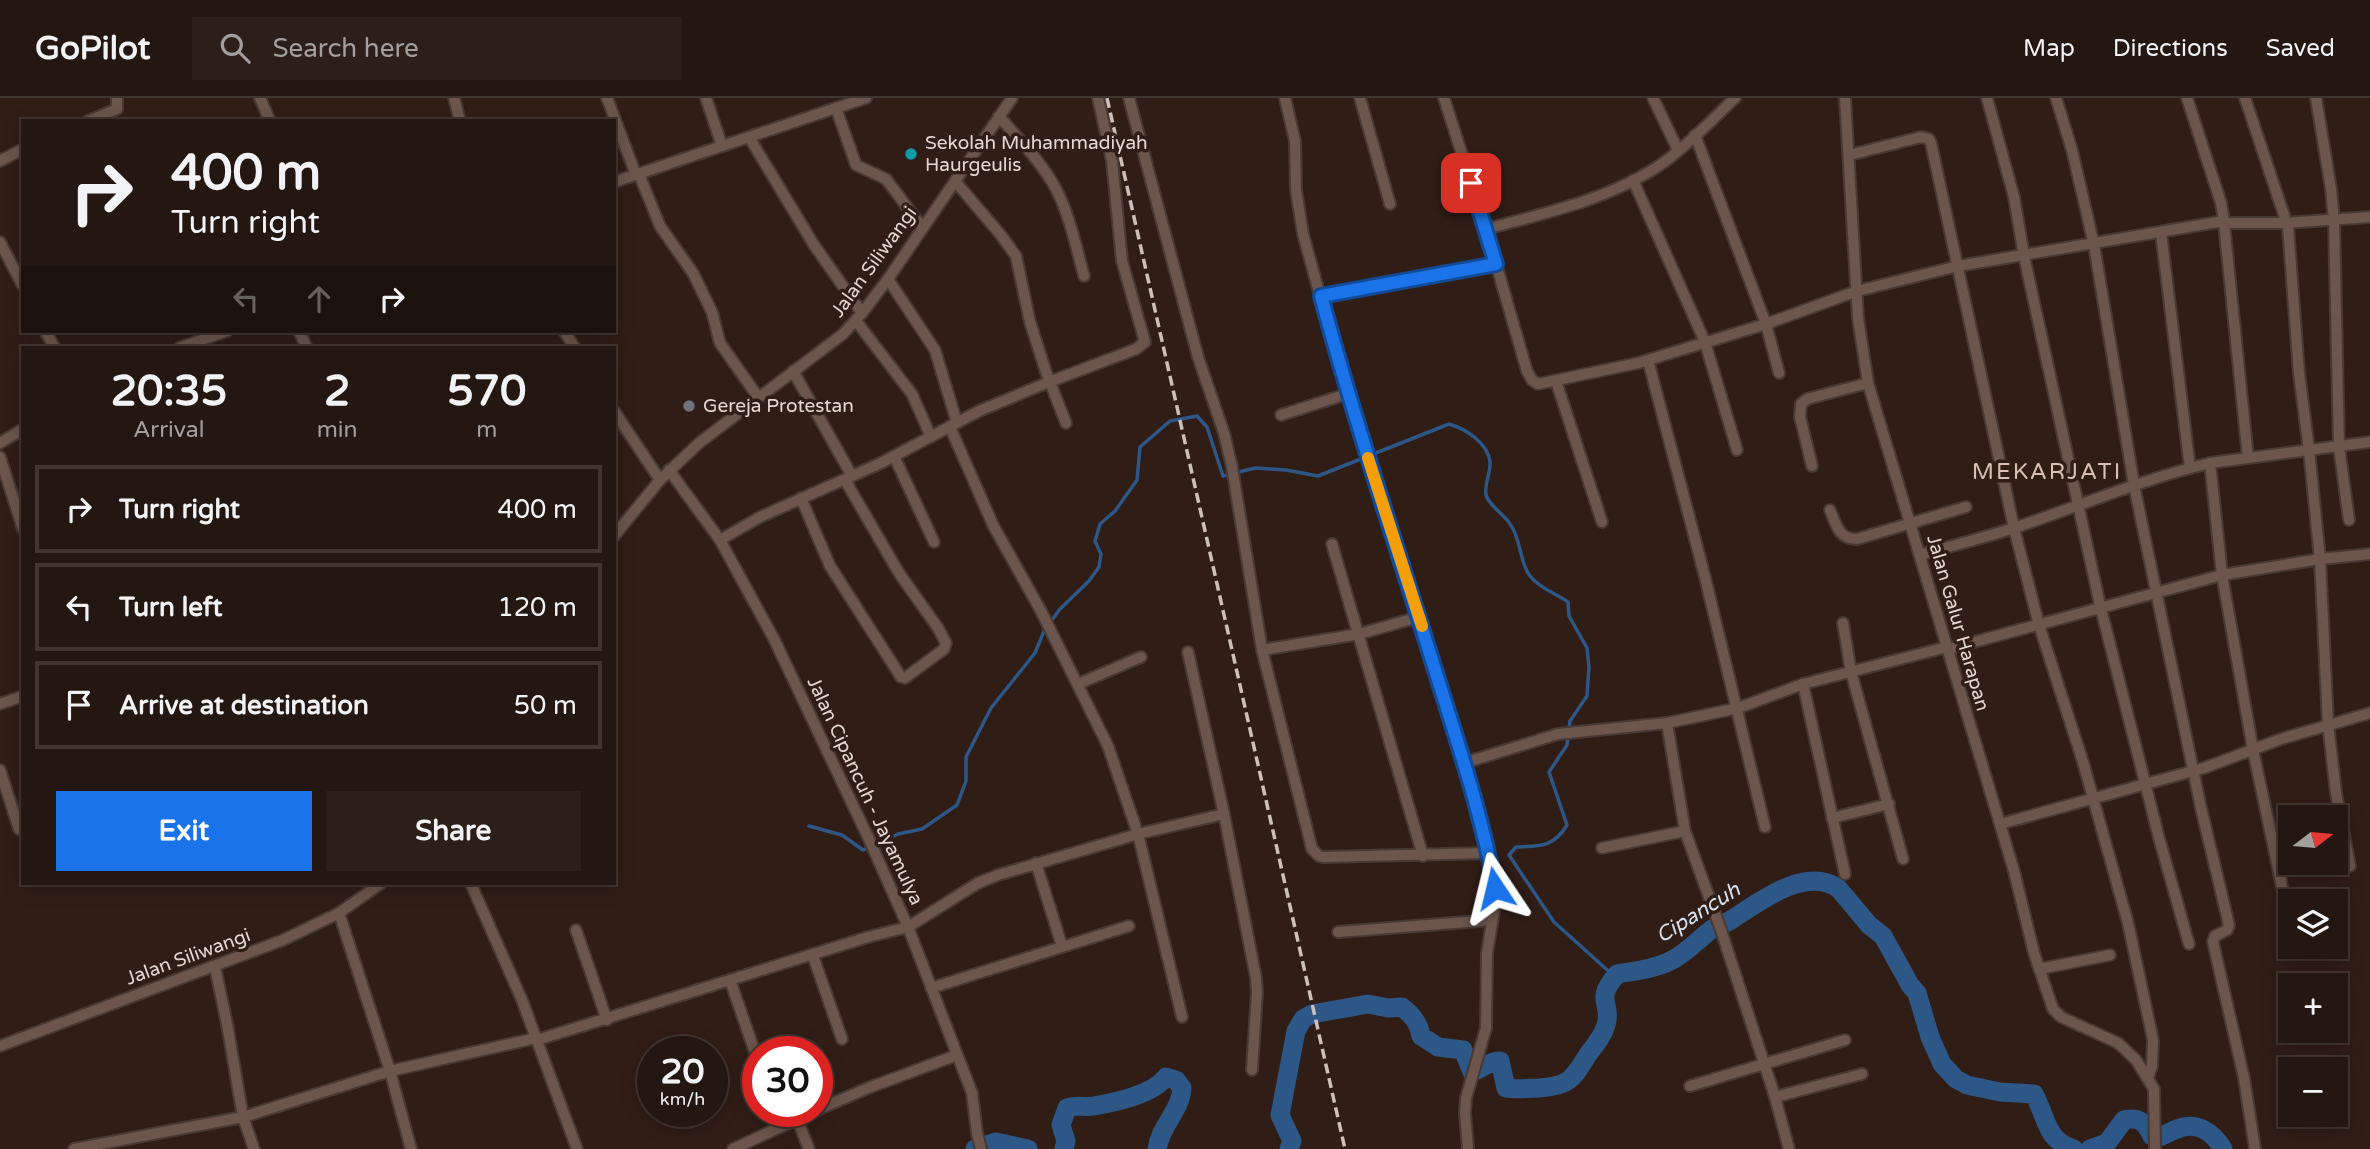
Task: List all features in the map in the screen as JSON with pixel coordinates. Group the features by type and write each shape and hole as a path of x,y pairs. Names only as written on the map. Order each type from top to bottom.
{"street":[{"path":"93,119 117,109 117,98"},
{"path":"260,98 269,119"},
{"path":"454,98 459,119"},
{"path":"607,98 616,119"},
{"path":"706,98 722,146"},
{"path":"616,181 840,104 866,98"},
{"name":"Jalan Siliwangi","path":"616,534 669,470 758,397 843,334 859,317 1012,98"},
{"path":"720,540 760,517 894,456 979,411 1136,349 1145,342 1122,261 1112,161 1098,98"},
{"path":"1129,98 1198,357 1224,433 1235,479 1262,650 1312,849 1323,857 1488,853"},
{"path":"1286,98 1295,141 1296,190 1301,226 1347,394 1464,763 1495,888 1487,953 1486,1028 1469,1082 1465,1113 1468,1149"},
{"path":"1360,98 1390,204"},
{"path":"1444,98 1527,371 1538,384 1648,360 1766,324 1857,290 1958,266 2224,222 2285,223 2370,217"},
{"path":"1653,98 1678,150"},
{"path":"1486,229 1564,208 1633,180 1678,150 1734,98"},
{"name":"Jalan Galur Harapan","path":"1845,98 1860,340 1868,383 2000,824 2039,969 2057,1014 2118,1043 2136,1059 2148,1077 2155,1100 2155,1145"},
{"path":"1987,98 2014,197 2024,256 2101,608 2189,944"},
{"path":"2056,98 2072,150 2094,245 2134,485 2193,771 2229,925 2227,930 2215,936 2213,942 2244,1078 2255,1149"},
{"path":"2187,98 2221,203 2249,458"},
{"path":"2245,98 2288,233 2299,373 2320,559 2328,724 2336,793 2350,866"},
{"path":"2316,98 2334,220 2339,447 2349,520"},
{"path":"840,104 854,161 860,167 886,179 922,227"},
{"path":"999,116 1040,165 1056,189 1065,210 1084,276"},
{"path":"616,120 662,230 693,273 712,312 720,343 758,397"},
{"path":"1695,135 1766,324 1779,373"},
{"path":"749,137 859,317 912,394 931,437"},
{"path":"1849,155 1922,137 1929,139 2014,528 2039,625 2094,799 2128,923 2153,1040 2152,1066 2148,1077"},
{"path":"0,161 21,150"},
{"path":"1633,180 1705,342 1737,450"},
{"path":"955,181 1016,256 1030,322 1049,382 1066,423"},
{"path":"2161,233 2190,468"},
{"path":"0,242 21,282"},
{"path":"1321,296 1496,264"},
{"path":"888,279 935,350 954,425 993,526 1052,632 1108,746 1138,834 1182,1017"},
{"path":"195,345 222,333"},
{"path":"1648,360 1738,709 1765,827"},
{"path":"793,371 899,573 938,628 946,643 944,649 905,678 901,677 830,566 801,498"},
{"path":"1556,381 1602,523"},
{"path":"1812,466 1800,417 1801,404 1807,399 1868,383"},
{"path":"1281,415 1347,394"},
{"path":"616,414 660,480"},
{"path":"0,443 21,430"},
{"path":"1920,555 2014,528 2190,468 2370,442"},
{"path":"894,456 934,541"},
{"path":"0,457 21,523"},
{"path":"2210,463 2222,575 2253,750 2283,889"},
{"name":"Jalan Cipancuh - Jayamulya","path":"669,470 720,540 786,661 878,858 908,927 974,1102 981,1149"},
{"path":"1830,510 1840,533 1851,539 1966,507"},
{"path":"1332,544 1423,856"},
{"path":"1464,763 1558,734 1667,723 1738,709 1804,684 2039,625 2222,575 2370,554"},
{"path":"1262,650 1359,634 1419,617"},
{"path":"1843,623 1851,672 1903,859"},
{"path":"1188,652 1224,814 1256,985 1252,1070"},
{"path":"1078,684 1141,657"},
{"path":"1804,684 1845,874"},
{"path":"1,700 21,696"},
{"path":"2000,824 2193,771 2370,712"},
{"path":"1667,723 1685,831 1765,1064 1789,1149"},
{"path":"0,770 19,829"},
{"path":"1832,818 1889,804"},
{"path":"74,1149 243,1117 390,1071 537,1039 607,1020 868,937 908,927 978,883 1036,863 1138,834 1224,814"},
{"path":"1602,848 1685,831"},
{"path":"1036,863 1062,946"},
{"name":"Jalan Siliwangi","path":"0,1046 283,940 339,913 379,885"},
{"path":"471,885 537,1039 577,1149"},
{"path":"339,913 390,1071 411,1149"},
{"path":"1338,932 1492,919"},
{"path":"931,989 1129,926"},
{"path":"576,930 607,1020"},
{"path":"2039,969 2110,955"},
{"path":"813,956 842,1039"},
{"path":"215,967 243,1117 254,1149"},
{"path":"730,981 749,1036"},
{"path":"1690,1086 1845,1040"},
{"path":"833,1104 957,1055"},
{"path":"1775,1097 1862,1074"},
{"path":"733,1149 780,1127"},
{"path":"800,1127 809,1149"}],"waterway":[{"path":"809,826 842,835 863,850 898,834 922,829 957,805 966,781 966,757 991,708 1035,653 1044,631 1060,609 1089,581 1099,567 1101,554 1095,541 1100,524 1115,511 1137,480 1140,447 1170,421 1197,416 1207,427 1223,476 1255,468 1318,476 1449,424 1469,433 1485,449 1490,462 1486,491 1488,499 1514,531 1530,576 1543,588 1568,602 1569,616 1587,648 1587,696 1570,721 1567,745 1549,772 1567,825 1551,842 1539,846 1516,847 1509,855 1554,922 1615,977"},
{"name":"Cipancuh","path":"1289,1149 1292,1141 1280,1115 1296,1031 1303,1019 1312,1014 1368,1004 1388,1008 1402,1007 1419,1027 1421,1036 1438,1047 1463,1050 1472,1072 1500,1061 1506,1088 1558,1085 1575,1075 1603,1033 1607,1017 1606,991 1617,974 1668,962 1712,929 1768,896 1811,881 1825,882 1838,888 1869,925 1883,936 1917,993 1930,1037 1942,1064 1956,1079 1967,1085 2000,1092 2034,1094 2052,1134 2064,1145 2074,1149"},
{"name":"Cipancuh","path":"1064,1149 1066,1141 1061,1125 1067,1108 1094,1106 1133,1097 1152,1089 1166,1077 1176,1080 1182,1088 1178,1104 1162,1133 1157,1149"},
{"name":"Cipancuh","path":"2090,1149 2107,1143 2124,1120 2134,1119 2144,1124 2156,1138 2184,1127 2198,1127 2209,1133 2223,1149"},
{"name":"Cipancuh","path":"975,1149 996,1142 1028,1149"}],"railway":[{"path":"1107,98 1345,1149"}],"slow traffic":[{"path":"1368,458 1422,626"}],"place":[{"name":"Sekolah Muhammadiyah Haurgeulis","path":"911,154"},
{"name":"Gereja Protestan","path":"689,406"}],"district":[{"name":"MEKARJATI","path":"2047,472"}],"route":[{"path":"1471,183 1496,264 1321,296 1347,394 1464,763 1495,888"}]}
